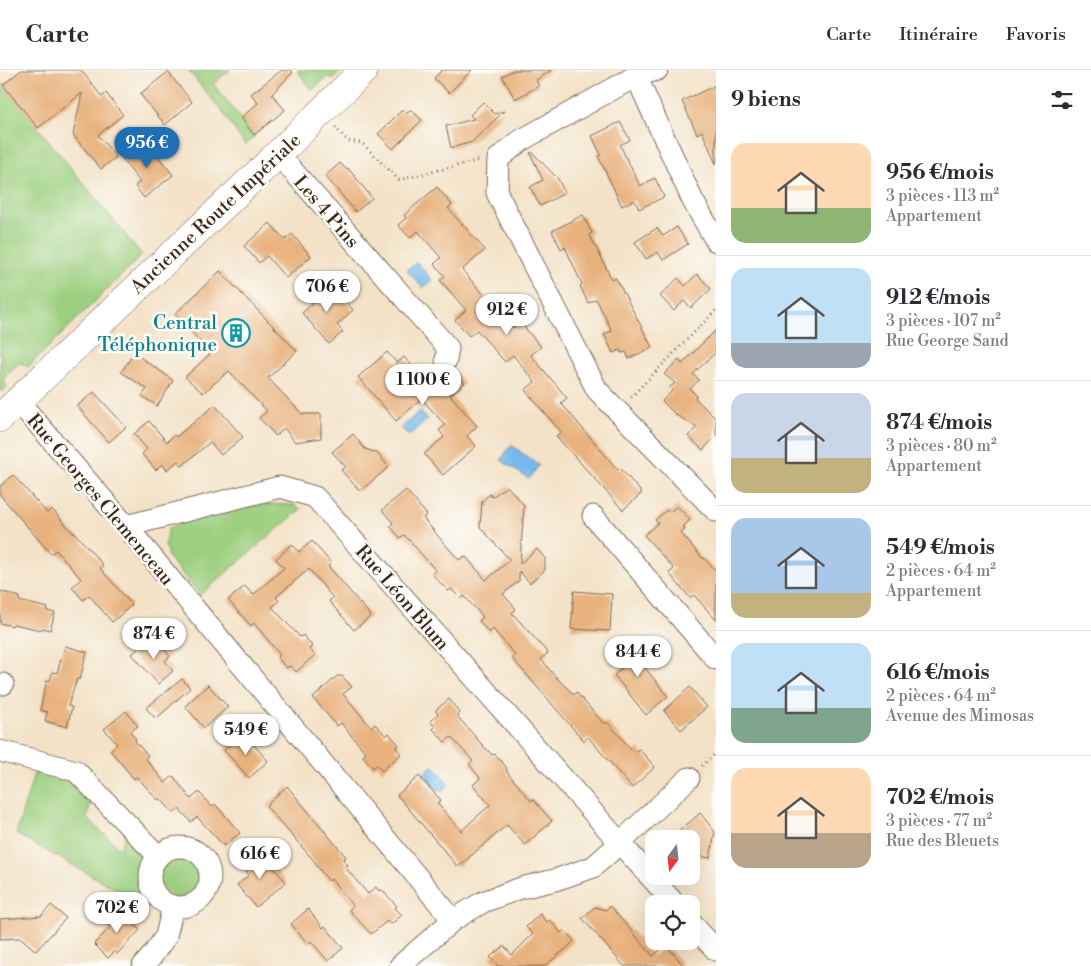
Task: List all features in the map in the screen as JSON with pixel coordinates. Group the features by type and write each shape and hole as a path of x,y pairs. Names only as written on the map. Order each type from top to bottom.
{"street":[{"name":"Ancienne Route Impériale","path":"9,409 364,70"},
{"path":"657,70 636,76 520,141 498,159 497,193 597,390 716,511"},
{"path":"636,76 693,201 716,240"},
{"name":"Les 4 Pins","path":"278,154 448,348 446,360"},
{"name":"Rue Georges Clemenceau","path":"9,409 126,526 453,920"},
{"name":"Rue Léon Blum","path":"126,526 280,487 315,497 667,895"},
{"path":"593,516 716,659"},
{"path":"0,751 76,771 158,856"},
{"path":"400,966 453,920 483,902 521,888 555,880 593,867 689,778"},
{"path":"177,847 188,848 198,852 210,869 211,880 208,890 202,898 194,905 184,908 164,904 152,889 150,881 150,872 158,856 167,850 177,847"},
{"path":"143,966 166,936 173,907"},
{"path":"700,932 716,950"}],"path":[{"path":"330,104 331,123 348,141 362,143 399,180 486,158 498,159"},
{"path":"617,412 716,310"}],"green space":[{"path":"188,70 230,70 213,84 255,136 245,145 224,114"},
{"path":"297,70 342,70 332,80 329,76 312,90"},
{"path":"0,81 142,255 28,367 19,363 6,375 4,380 7,387 2,392 0,389"},
{"path":"263,504 294,505 301,509 200,595 168,557 165,542 169,528 183,522"},
{"path":"36,767 68,775 91,801 87,818 120,849 125,834 135,846 142,859 141,887 149,907 16,834"},
{"path":"184,858 191,861 197,867 200,878 199,886 191,895 184,898 176,898 169,895 161,886 160,874 163,867 172,859"}],"water":[{"path":"417,262 432,280 423,288 407,270"},
{"path":"420,411 427,420 409,436 401,428"},
{"path":"511,445 539,465 529,479 501,460"},
{"path":"433,765 447,781 448,785 445,789 442,790 435,787 423,774"}],"building":[{"path":"21,70 81,70 102,97 106,93 123,115 98,135 116,157 101,169 73,135 82,93 38,128 3,85"},
{"path":"282,70 291,70 293,72 272,94 285,110 254,135 241,118 258,103 251,94"},
{"path":"442,70 472,70 449,93 434,78"},
{"path":"514,70 552,70 536,80 539,86 515,99 502,76"},
{"path":"168,72 192,102 165,125 140,94"},
{"path":"716,85 716,164 702,131 697,134 682,101"},
{"path":"483,102 495,114 504,111 472,142 451,148 446,126 474,119 470,115"},
{"path":"403,109 407,113 411,110 422,120 393,149 378,134"},
{"path":"620,122 630,140 620,145 640,186 655,178 664,197 639,209 634,200 622,206 598,156 601,155 592,136"},
{"path":"145,140 173,175 144,198 135,186 140,182 122,159"},
{"path":"532,152 558,179 565,193 540,206 530,187 543,180 530,153"},
{"path":"340,163 346,169 348,168 372,198 356,212 325,176"},
{"path":"437,187 452,205 448,208 485,250 462,270 513,328 520,322 541,347 531,355 567,398 561,403 618,470 620,468 642,493 623,510 556,436 561,432 525,390 535,382 513,355 505,362 477,330 469,336 455,320 466,310 440,280 445,276 434,264 441,258 418,231 410,238 398,225 406,218 404,215"},
{"path":"583,215 592,233 589,235 612,280 616,278 652,347 629,359 626,352 621,353 620,350 613,353 604,334 612,331 596,299 588,303 580,286 582,284 565,247 561,249 552,231"},
{"path":"270,223 285,240 292,234 311,256 286,278 267,256 259,263 244,246"},
{"path":"677,227 688,244 663,260 658,252 646,259 635,242 657,228 663,236"},
{"name":"Central Téléphonique","path":"220,271 297,351 268,378 302,414 321,414 321,438 295,442 284,428 276,436 259,418 267,411 229,371 203,393 185,377 211,353 175,314"},
{"path":"697,274 711,289 691,308 684,301 674,311 660,296 678,278 685,286"},
{"path":"319,287 334,289 353,310 337,325 343,332 329,344 302,313 312,304 314,292"},
{"path":"716,330 716,352 693,374 699,380 690,389 697,396 695,398 716,419 716,436 703,450 688,436 697,427 676,415 662,401 672,391 669,388 675,383 664,374 679,360 682,364"},
{"path":"387,352 397,363 404,357 432,389 454,371 465,383 450,395 477,426 467,436 476,446 443,475 424,454 444,437 439,430 445,425 422,399 396,421 358,377"},
{"path":"134,353 173,381 157,406 142,396 147,389 121,372"},
{"path":"94,392 126,427 109,442 77,406"},
{"path":"215,405 243,437 221,455 210,442 182,466 178,461 167,470 162,464 156,470 142,454 147,449 134,434 149,421 167,442 174,435 176,437"},
{"path":"353,434 365,449 377,453 389,467 360,491 341,470 346,467 332,452"},
{"path":"13,475 47,513 52,509 74,532 103,565 100,568 132,605 112,622 89,595 83,600 72,587 81,579 56,550 51,554 0,495 0,486"},
{"path":"507,486 524,505 520,564 537,549 545,558 545,570 530,583 519,571 519,581 503,594 516,609 512,613 548,653 541,659 554,675 574,695 576,692 604,724 607,722 634,752 639,749 655,767 632,788 588,737 584,741 512,658 515,655 493,629 489,633 479,621 483,617 464,596 461,599 451,589 448,591 432,574 436,571 404,535 400,538 390,526 393,523 382,510 406,490 427,515 423,518 459,560 465,556 486,580 510,560 480,527 482,501 490,494 492,497"},
{"path":"677,506 690,520 683,527 685,530 681,533 716,571 716,620 694,595 690,598 669,573 674,569 644,535 658,523 655,520 667,510 670,512"},
{"path":"312,541 331,563 328,566 371,616 354,630 329,601 333,598 309,569 276,597 279,601 272,607 300,637 303,635 312,646 309,649 315,655 296,672 290,666 286,668 277,657 280,655 254,623 251,626 228,600 245,586 253,595 284,568 276,559 292,544 299,552"},
{"path":"0,591 20,597 19,601 48,608 47,611 55,613 50,630 0,623"},
{"path":"574,591 612,594 610,631 571,629"},
{"path":"152,636 170,656 165,661 173,671 158,684 132,654"},
{"path":"633,640 643,640 641,663 668,696 646,715 614,675 623,667 616,659 616,654"},
{"path":"65,646 87,652 80,679 77,679 68,706 72,707 67,727 45,721 47,712 40,710 47,680 50,681 52,672 57,673"},
{"path":"337,676 342,676 352,687 343,694 371,727 375,724 386,736 389,733 399,745 396,748 401,754 382,771 377,765 373,768 363,756 366,753 341,723 337,726 313,698"},
{"path":"182,679 190,688 156,719 146,708"},
{"path":"208,685 228,707 204,728 185,706"},
{"path":"690,687 707,707 681,730 664,711"},
{"path":"449,699 460,713 457,716 492,755 495,754 531,801 533,799 552,821 525,845 507,825 458,867 397,795 419,776 441,800 437,803 461,831 490,805 473,785 480,778 469,764 473,761 451,737 445,742 433,729 435,727 430,721 438,714 435,711"},
{"path":"126,711 138,726 130,732 148,756 145,758 165,783 173,776 191,799 199,792 212,807 215,804 240,833 224,846 197,817 191,822 179,809 173,813 137,777 134,779 110,750 117,744 104,729"},
{"path":"243,733 268,761 249,778 224,750"},
{"path":"287,786 346,857 343,860 348,865 345,867 368,894 376,887 379,891 381,889 397,906 395,908 402,915 391,924 387,921 371,934 349,910 353,906 331,879 329,881 316,863 266,806"},
{"path":"700,813 715,832 710,858 700,856 700,830 680,830"},
{"path":"260,852 286,882 256,907 237,885 249,875 243,867"},
{"path":"51,905 66,918 36,951 21,938 0,939 0,919 41,916"},
{"path":"610,906 645,947 645,950 648,950 653,956 660,950 670,950 684,966 624,966 582,918 595,907 606,910"},
{"path":"118,909 140,930 117,954 115,951 108,958 94,944 110,928 105,922"},
{"path":"308,909 323,928 325,926 343,948 328,961 311,941 308,944 291,924"},
{"path":"540,914 547,922 550,920 561,933 564,930 574,941 545,966 498,966 490,957 504,946 512,955 533,934 526,927"}],"place":[{"name":"Central Téléphonique","path":"236,333"}]}
